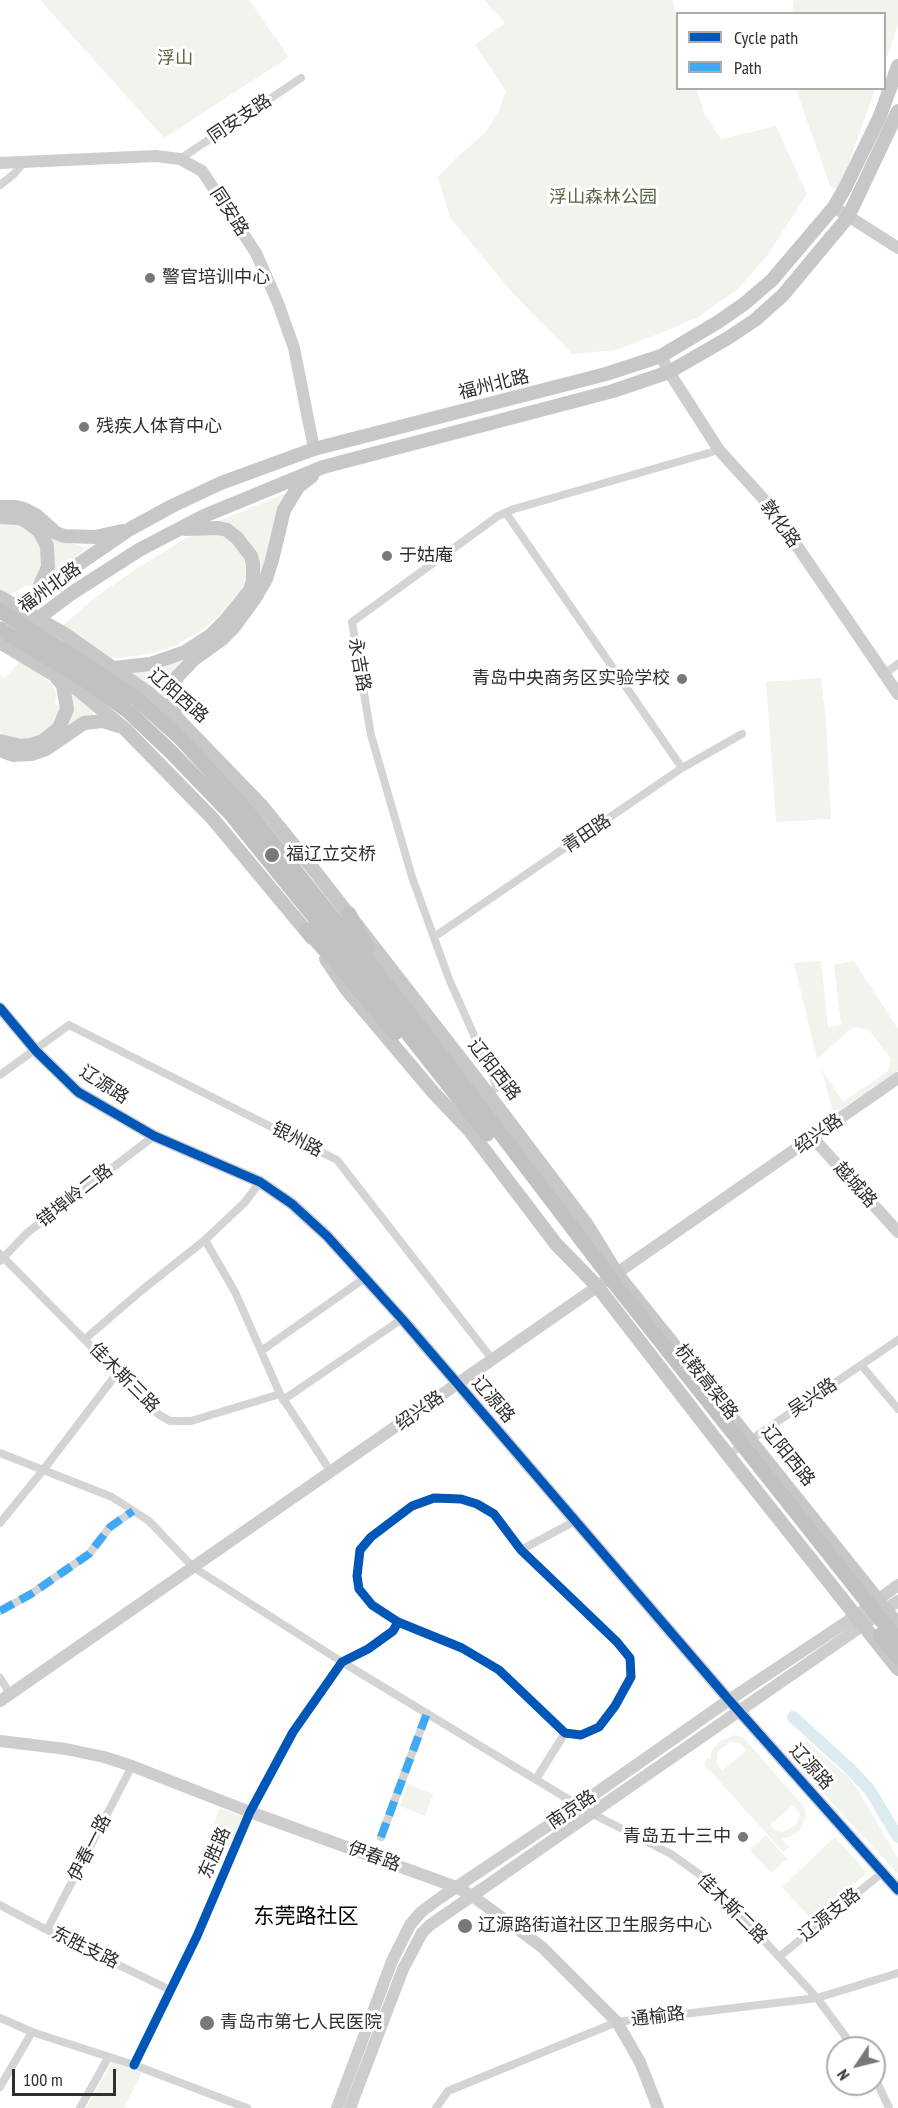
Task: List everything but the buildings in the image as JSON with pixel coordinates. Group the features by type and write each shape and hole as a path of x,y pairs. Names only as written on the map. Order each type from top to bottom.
{"highway":[{"name":"辽阳西路","path":"0,611 87,665 136,699 181,740 249,813 408,1012 482,1098 488,1127"},
{"path":"0,628 88,682 129,712 171,752 230,813 387,1007 488,1127"},
{"path":"349,914 365,946 482,1098"},
{"path":"307,930 432,1077 488,1127"},
{"name":"杭鞍高架路","path":"488,1127 898,1641"},
{"name":"杭鞍高架路","path":"488,1127 898,1658"}],"main road":[{"name":"福州北路","path":"0,628 54,581 130,529 221,483 314,449 606,374 661,356 718,322 772,280 834,207 880,116 898,66"},
{"name":"福州北路","path":"0,650 47,611 163,536 204,516 323,467 613,392 669,372 728,338 755,320 783,295 848,217 898,111"},
{"path":"176,717 172,704 176,678 194,659 222,639 242,618 266,579 284,510 298,487 323,467"},
{"path":"0,507 16,507 31,512 56,533 64,536 95,537 130,529"},
{"path":"0,517 10,516 26,521 39,531 47,546 48,567 39,590 24,607"},
{"path":"114,668 150,664 185,651 210,636 250,590 253,581 251,556 245,545 227,530 192,527 163,536"},
{"name":"辽阳西路","path":"0,597 63,633 147,692 176,717 261,805 349,914"},
{"path":"0,642 76,688 125,729 213,819 307,930 347,990 433,1092 470,1131 556,1244 597,1286 898,1669"},
{"path":"0,741 20,746 31,745 42,741 59,728 67,709 63,685 55,675"},
{"path":"0,750 13,755 46,750 84,723 92,721 103,721 125,729"},
{"name":"辽阳西路","path":"482,1098 587,1225 617,1274 898,1625"}],"street":[{"name":"同安支路","path":"180,159 301,78"},
{"name":"同安路","path":"0,163 156,156 180,159 202,171 256,253 278,303 294,348 314,449"},
{"path":"0,185 24,162"},
{"path":"834,207 898,248"},
{"name":"敦化路","path":"661,356 719,450 769,506 898,694"},
{"name":"永吉路","path":"482,1098 497,1087 449,979 412,877 371,735 352,622 356,616 488,523 506,513 719,450"},
{"path":"506,513 682,768"},
{"path":"884,674 898,664"},
{"name":"青田路","path":"434,938 682,768 742,734"},
{"name":"辽源路","path":"0,1008 36,1051 78,1092 154,1136 260,1182 292,1204 327,1236 402,1319 729,1700 898,1890"},
{"name":"银州路","path":"36,1051 69,1025 337,1160 492,1359"},
{"path":"0,1075 36,1051"},
{"name":"绍兴路","path":"5,1697 898,1078"},
{"name":"错埠岭二路","path":"1,1257 27,1233 154,1136"},
{"name":"越城路","path":"813,1138 898,1232"},
{"path":"85,1339 205,1240 244,1202 260,1182"},
{"path":"205,1240 235,1292 281,1397 331,1472"},
{"name":"佳木斯三路","path":"1,1257 158,1414 170,1421 191,1421 281,1397 402,1319"},
{"path":"261,1352 365,1278"},
{"name":"吴兴路","path":"728,1455 898,1340"},
{"path":"862,1366 898,1408"},
{"path":"0,1523 118,1372"},
{"name":"佳木斯二路","path":"0,1453 112,1497 149,1521 194,1567 342,1662 591,1813 671,1854 709,1881 817,1998 845,2036"},
{"path":"434,1498 461,1499 477,1504 494,1514 521,1550 617,1642 630,1658 631,1677 615,1706 599,1728 581,1735 565,1734 499,1670 462,1648 398,1622 372,1605 359,1588 357,1576 360,1550 371,1537 412,1506 434,1498"},
{"path":"0,1611 31,1594 89,1554 110,1527 133,1511"},
{"path":"521,1550 575,1521"},
{"name":"南京路","path":"350,2108 403,1969 414,1946 430,1925 738,1710 882,1605 898,1585"},
{"name":"南京路","path":"882,1605 898,1601"},
{"name":"南京路","path":"337,2108 403,1938 410,1925 422,1912 729,1700 860,1620"},
{"path":"342,1662 368,1649 393,1631 398,1622"},
{"name":"东胜路","path":"134,2065 232,1857 250,1812 293,1732 342,1662"},
{"path":"0,1678 5,1697"},
{"path":"381,1837 427,1713"},
{"path":"536,1779 565,1734"},
{"name":"伊春路","path":"1,1743 66,1749 104,1757 456,1887 471,1895 542,1947 617,2022 640,2062 658,2108"},
{"name":"伊春一路","path":"47,1930 132,1767"},
{"name":"辽源支路","path":"778,1957 882,1873"},
{"name":"东胜支路","path":"0,1905 170,1990"},
{"name":"通榆路","path":"436,2108 448,2091 617,2022 817,1998 898,1973"},
{"path":"0,2018 32,2032 134,2065 241,2107"},
{"path":"0,2087 32,2032"},
{"path":"80,2108 108,2058"}],"green space":[{"name":"浮山","path":"40,0 249,0 289,57 164,138"},
{"name":"浮山森林公园","path":"484,0 672,0 676,15 676,90 697,90 704,113 721,139 776,126 807,194 767,256 738,289 698,317 661,333 616,350 572,354 509,289 450,217 438,177 485,133 499,110 506,91 475,45 505,23"},
{"path":"794,0 898,0 898,25 886,60 886,12 792,12"},
{"path":"796,90 875,90 839,191 830,186"},
{"path":"286,493 279,507 261,575 253,587 252,548 249,541 233,528 216,522"},
{"path":"0,519 19,521 42,540 45,564 32,588 26,585 10,595 0,590"},
{"path":"47,530 64,541 87,548 53,573 55,552"},
{"path":"204,533 230,535 248,563 244,586 222,613 205,628 175,646 149,654 118,658 105,657 62,626 96,597 133,571 186,538"},
{"path":"188,652 175,669 169,682 168,701 128,669"},
{"path":"21,660 52,684 56,694 55,705 63,706 53,725 38,738 19,741 6,737 0,732 0,676 5,678"},
{"path":"821,678 826,720 831,819 776,822 766,682"},
{"path":"71,692 94,711 93,715 80,718 67,726"},
{"path":"821,961 828,1027 841,1025 834,965 854,961 898,1029 898,1071 840,1110 833,1111 821,1068 843,1102 888,1071 891,1059 869,1030 853,1027 817,1059 794,963"},
{"path":"735,1735 744,1738 805,1808 806,1817 800,1830 790,1837 781,1838 789,1847 783,1852 703,1763 708,1758 710,1759 712,1750 720,1741","holes":["730,1742 740,1743 746,1750 722,1771 717,1765 717,1754","793,1805 800,1814 796,1825 783,1832 774,1830 770,1825"]},
{"path":"805,1740 848,1777 858,1790 898,1859 898,1874 799,1767 797,1756 803,1749"},
{"path":"408,1784 433,1794 425,1816 400,1806"},
{"path":"220,1808 243,1817 231,1847 209,1837"},
{"path":"766,1835 787,1859 771,1873 750,1850"},
{"path":"835,1837 867,1873 812,1920 782,1887"},
{"path":"112,2062 142,2073 124,2108 86,2108"}],"waterway":[{"path":"793,1717 869,1789 898,1837"}],"marked path":[{"path":"0,1611 31,1594 89,1554 110,1527 133,1511"},
{"path":"381,1837 427,1713"}],"cycle path":[{"path":"0,1008 36,1051 78,1092 154,1136 260,1182 292,1204 327,1236 402,1319 729,1700 898,1890"},
{"path":"134,2065 197,1936 250,1812 293,1732 342,1662 368,1649 393,1631 398,1622 372,1605 359,1589 357,1576 360,1550 371,1537 412,1506 434,1498 461,1499 477,1504 494,1514 521,1550 617,1642 630,1658 631,1677 615,1706 599,1727 581,1735 565,1733 499,1670 462,1648 398,1622"}],"place":[{"name":"警官培训中心","path":"150,278"},
{"name":"残疾人体育中心","path":"84,427"},
{"name":"于姑庵","path":"387,556"},
{"name":"青岛中央商务区实验学校","path":"682,679"},
{"name":"福辽立交桥","path":"272,855"},
{"name":"青岛五十三中","path":"743,1837"},
{"name":"辽源路街道社区卫生服务中心","path":"465,1926"},
{"name":"青岛市第七人民医院","path":"207,2023"}],"district":[{"name":"东莞路社区","path":"306,1917"}]}
